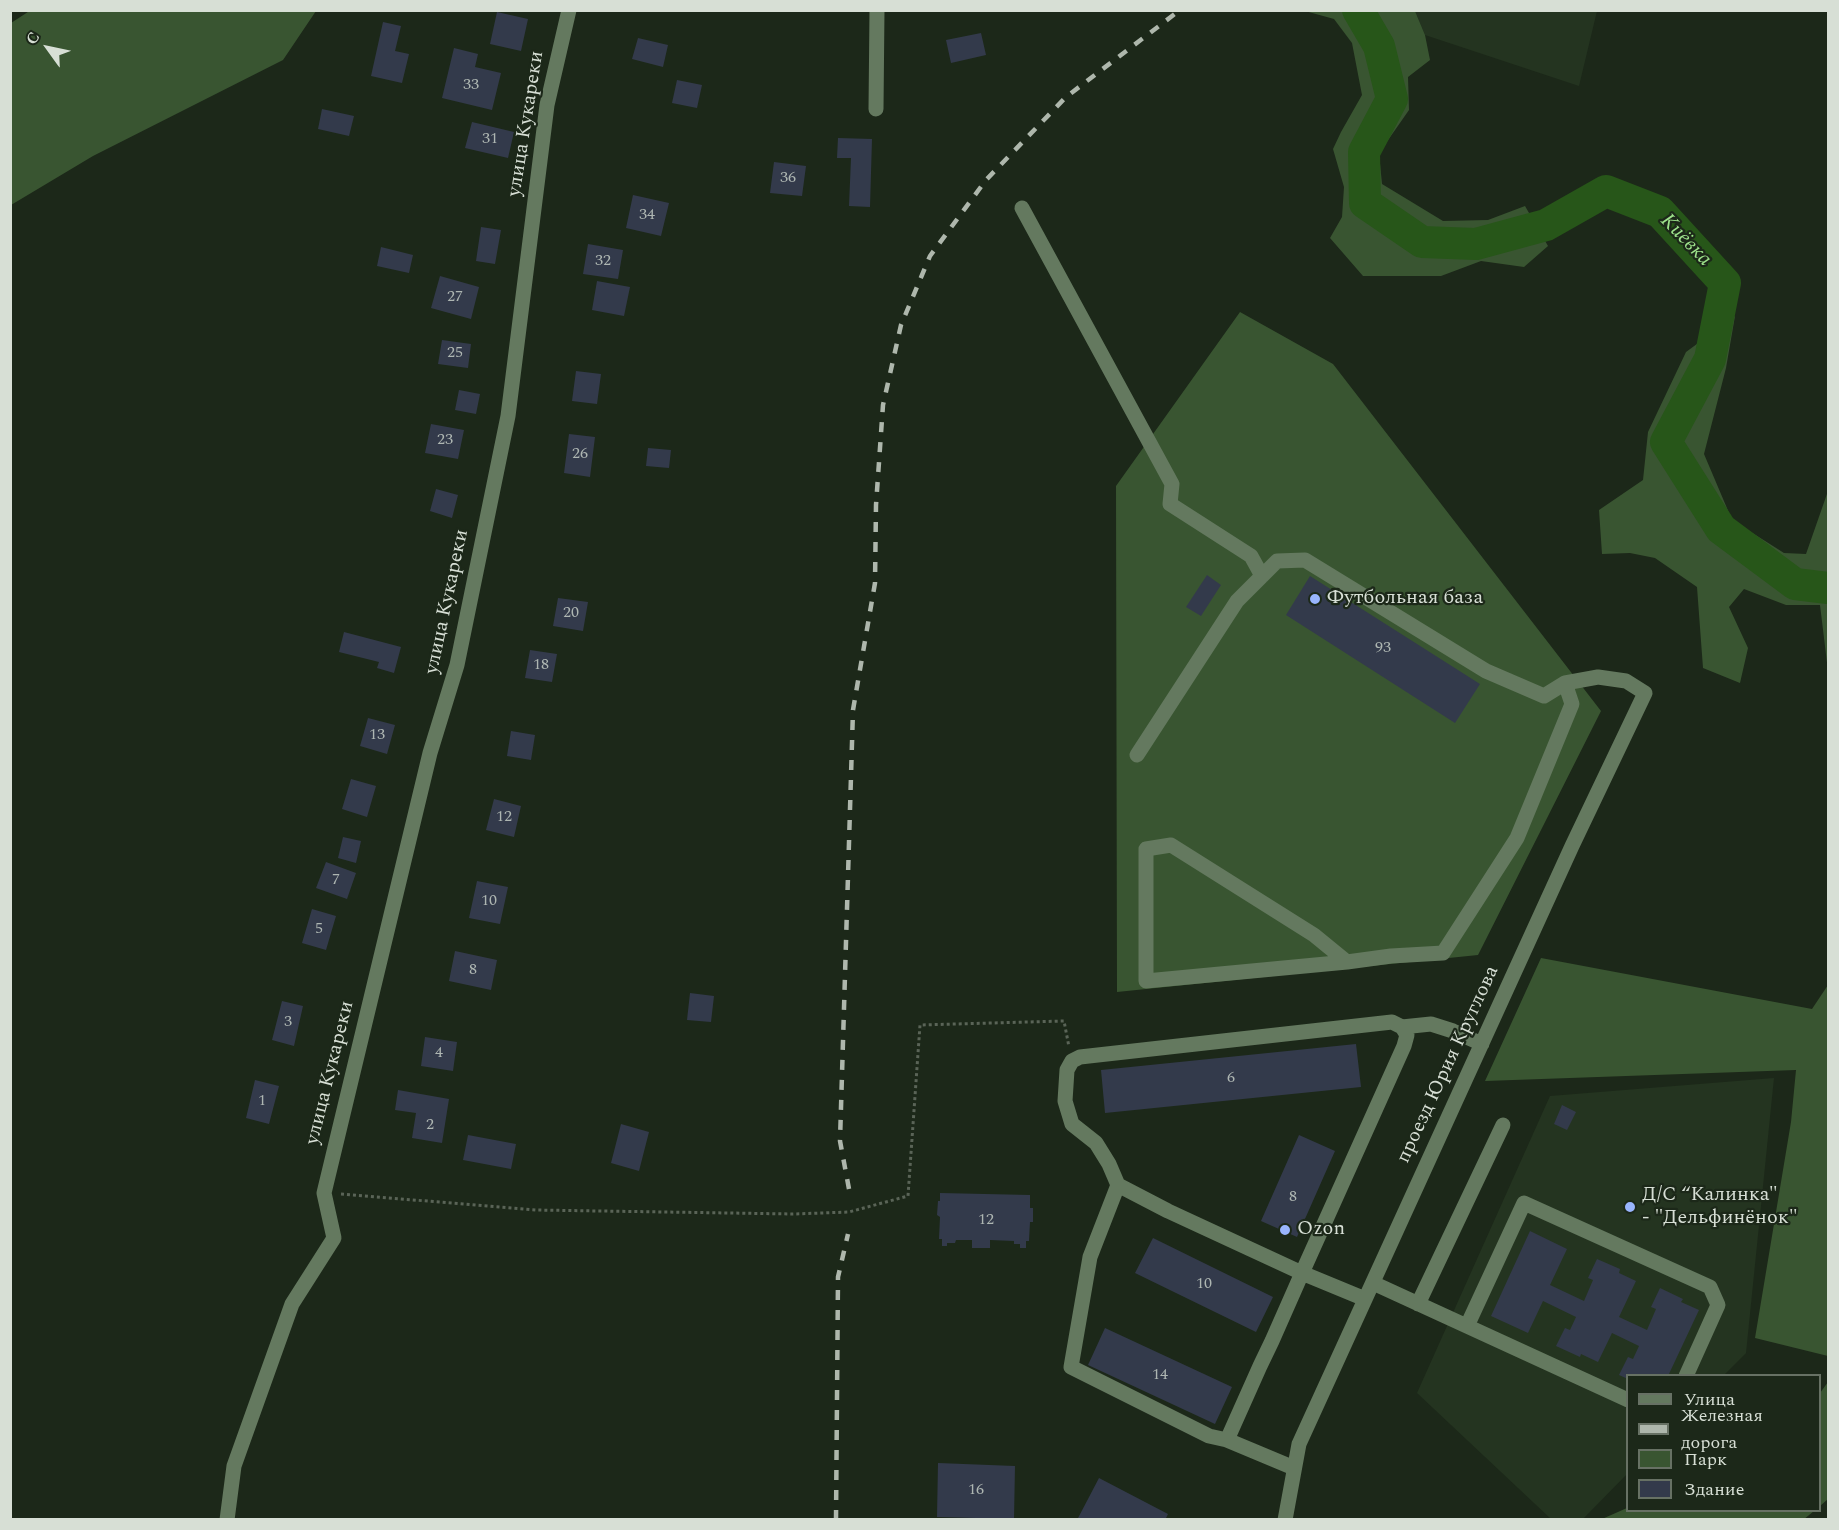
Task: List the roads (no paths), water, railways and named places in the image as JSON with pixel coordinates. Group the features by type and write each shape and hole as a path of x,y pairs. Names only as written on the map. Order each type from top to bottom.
{"street":[{"name":"улица Кукареки","path":"227,1520 234,1466 292,1304 334,1238 324,1193 430,753 458,665 508,416 547,105 569,10"},
{"path":"876,109 878,10"},
{"path":"1022,208 1172,484 1170,504 1251,556 1262,576"},
{"path":"1137,755 1237,601 1277,561 1305,560 1486,671 1544,696 1565,683 1572,704 1517,838 1443,953 1391,956 1347,962 1146,981 1146,849 1171,845 1314,935 1347,962"},
{"name":"проезд Юрия Круглова","path":"1285,1520 1299,1444 1646,693 1626,681 1598,677 1565,683"},
{"path":"1227,1440 1302,1273 1404,1046 1407,1035 1402,1027 1392,1022 1080,1057 1072,1061 1067,1070 1065,1101 1072,1124 1096,1143 1118,1185 1168,1211 1302,1273 1365,1299"},
{"path":"1402,1027 1431,1024 1482,1044"},
{"path":"1418,1304 1503,1125"},
{"path":"1118,1185 1090,1257 1071,1367 1209,1436 1227,1440 1294,1468"},
{"path":"1467,1326 1524,1203 1710,1287 1718,1305 1687,1374"},
{"path":"1372,1283 1626,1399"}],"waterway":[{"name":"Киёвка","path":"1358,10 1379,46 1392,99 1364,152 1365,203 1422,242 1476,244 1546,225 1606,191 1660,212 1725,283 1710,359 1666,442 1721,529 1795,584 1828,588"}],"railway":[{"path":"849,1189 840,1141 853,710 875,583 876,505 883,405 901,325 930,256 986,180 1066,97 1180,10"},
{"path":"836,1520 838,1277 848,1234"}],"place":[{"name":"Футбольная база","path":"1315,599"},
{"name":"Д/С “Калинка\" - \"Дельфинёнок\"","path":"1630,1207"},
{"name":"Ozon","path":"1285,1230"}]}
